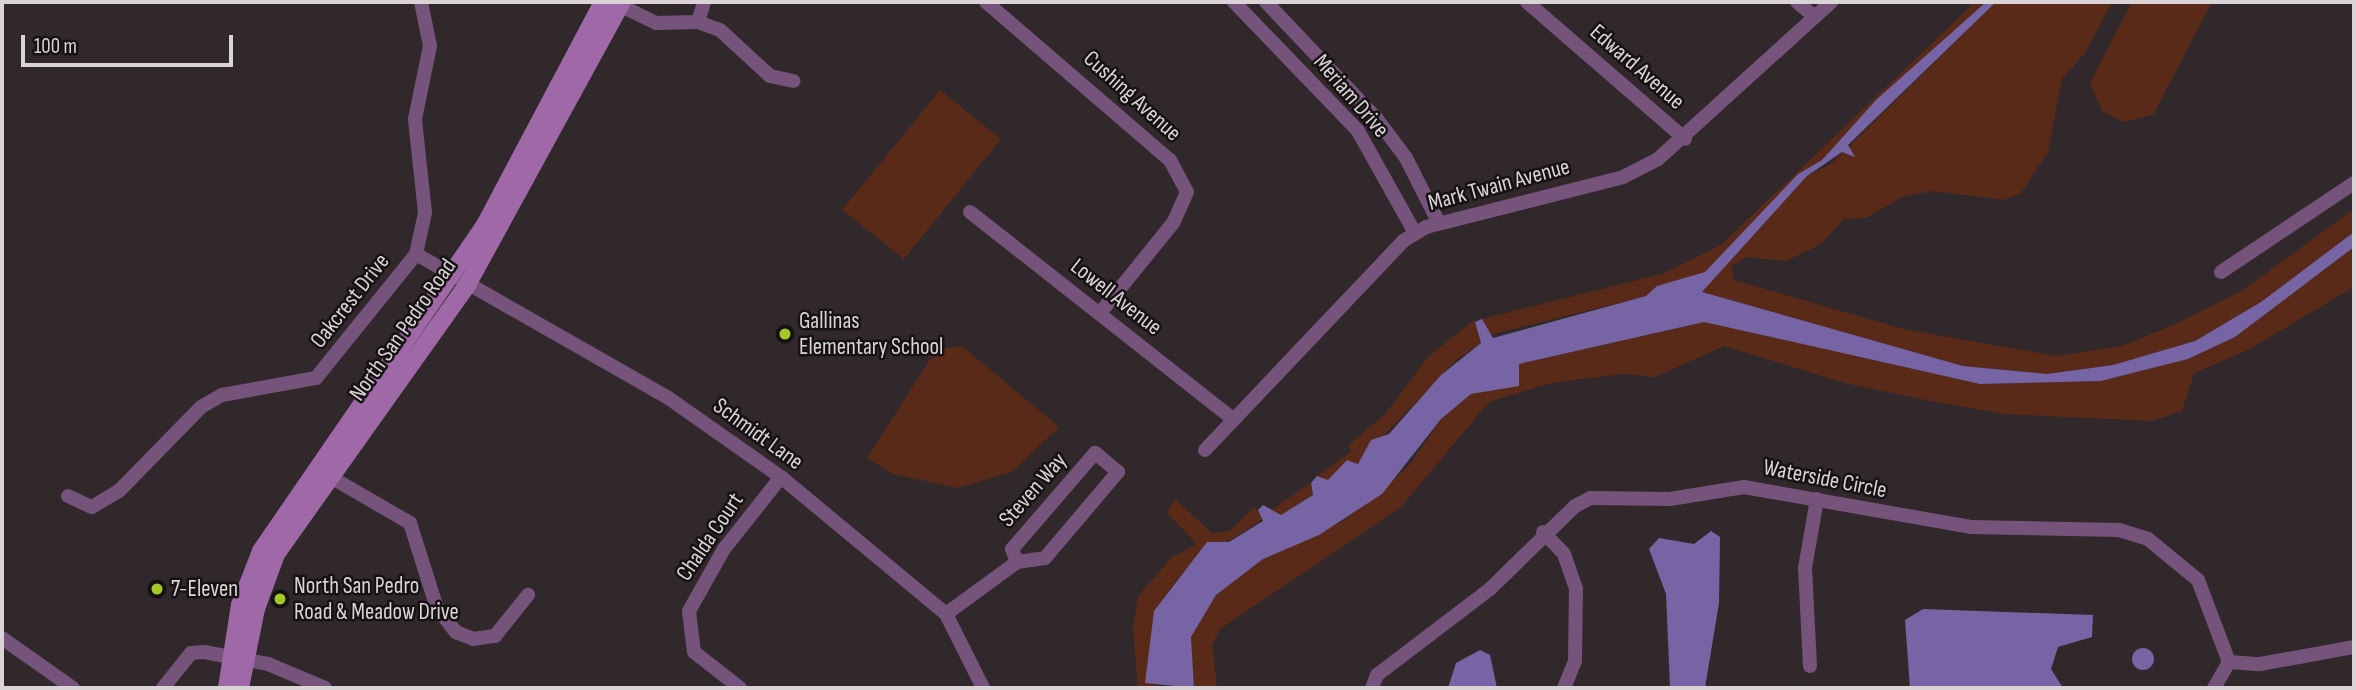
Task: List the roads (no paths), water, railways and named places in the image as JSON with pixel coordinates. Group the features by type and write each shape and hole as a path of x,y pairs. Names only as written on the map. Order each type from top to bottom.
{"main road":[{"name":"North San Pedro Road","path":"227,688 261,551 324,473 460,281 615,3"},
{"name":"North San Pedro Road","path":"236,658 240,688"}],"street":[{"name":"Oakcrest Drive","path":"68,496 92,507 119,491 201,407 222,396 302,386 316,378 416,254 425,213 415,119 430,47 421,2"},
{"path":"698,22 704,2"},
{"name":"Cushing Avenue","path":"986,2 1170,160 1187,191 1172,223 1101,312"},
{"name":"Meriam Drive","path":"1234,2 1358,131 1415,233"},
{"path":"1247,14 1261,2"},
{"name":"Meriam Drive","path":"1266,2 1376,118 1406,158 1439,223"},
{"name":"Edward Avenue","path":"1527,2 1685,139"},
{"path":"1797,2 1815,17"},
{"name":"Mark Twain Avenue","path":"1205,450 1233,418 1415,233 1439,223 1623,177 1685,139 1831,2"},
{"path":"615,3 656,23 698,22 720,30 770,76 793,81"},
{"path":"2221,272 2354,183"},
{"name":"Lowell Avenue","path":"970,212 1233,418"},
{"name":"Schmidt Lane","path":"416,254 667,397 781,477 946,614 983,688"},
{"name":"Steven Way","path":"946,614 1017,562 1045,558 1118,472 1095,453 1012,549 1017,562"},
{"path":"324,473 417,531 437,608 456,632 473,639 495,636 528,595"},
{"name":"Chalda Court","path":"740,688 694,652 688,611 724,549 781,477"},
{"name":"Waterside Circle","path":"1372,688 1377,675 1490,589 1543,532 1591,498 1670,499 1744,487 1971,527 2119,530 2148,539 2197,580 2229,662"},
{"path":"1810,666 1805,568 1817,499"},
{"path":"1543,532 1564,554 1576,589 1575,661 1564,688"},
{"path":"2,638 73,688"},
{"path":"2214,688 2229,662 2260,664 2354,648"},
{"path":"163,688 191,653 236,658 325,688"}],"place":[{"name":"Gallinas Elementary School","path":"785,334"},
{"name":"7-Eleven","path":"157,589"},
{"name":"North San Pedro Road & Meadow Drive","path":"280,599"}]}
